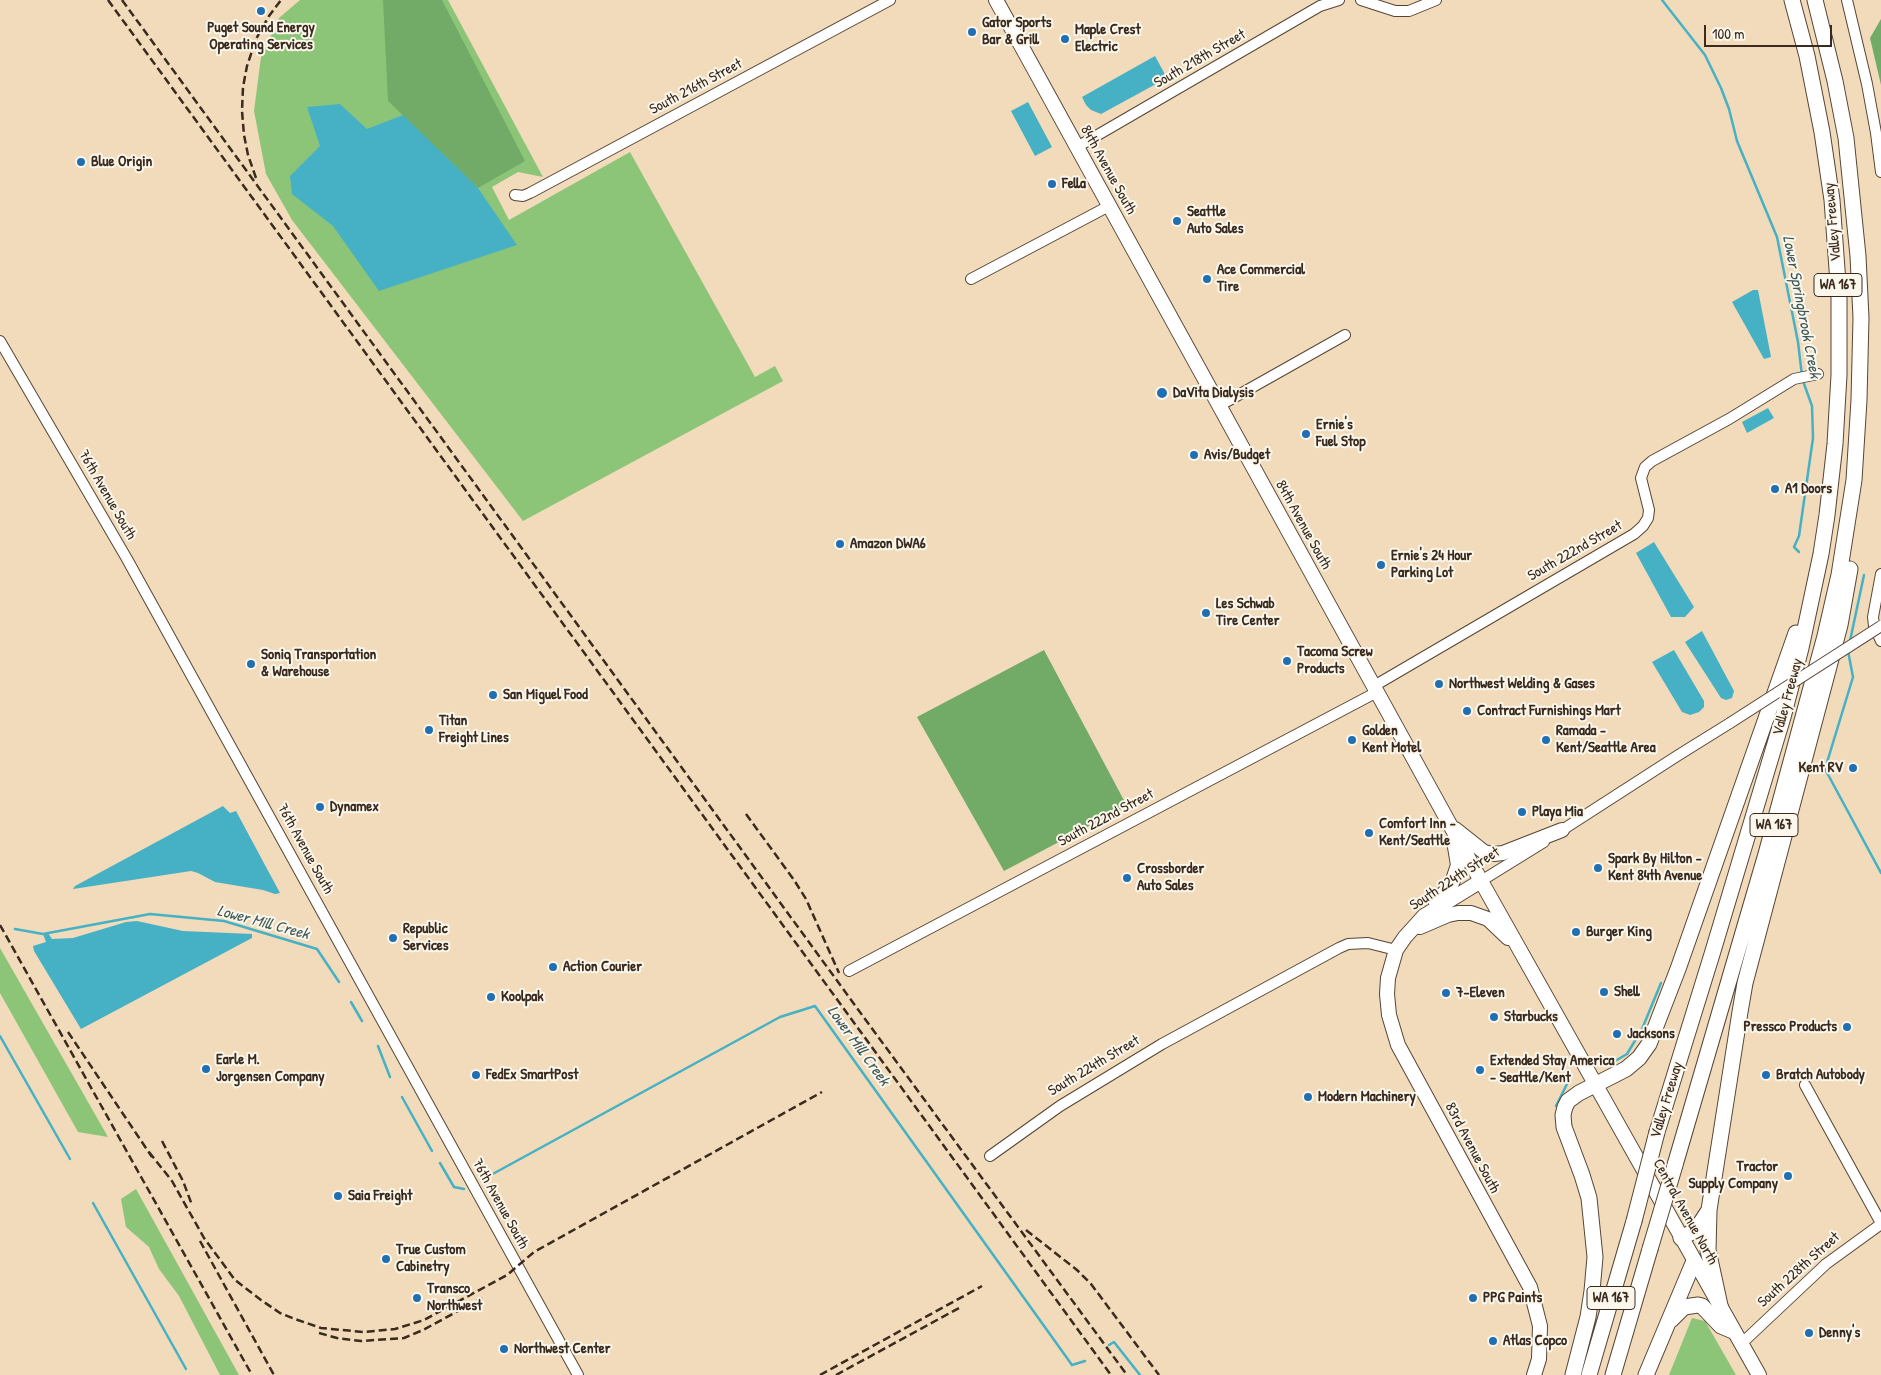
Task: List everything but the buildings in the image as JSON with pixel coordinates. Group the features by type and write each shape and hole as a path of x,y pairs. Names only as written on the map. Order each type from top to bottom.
{"highway":[{"name":"Valley Freeway","path":"1589,1375 1634,1220 1657,1132 1714,951 1783,716 1801,648 1817,574 1827,515 1835,444 1839,375 1839,297 1832,200 1822,132 1807,56 1792,0"},
{"name":"Valley Freeway","path":"1613,1375 1766,854 1823,645 1839,575 1854,480 1859,400 1861,318 1858,256 1846,138 1835,81 1815,0"},
{"path":"1721,1310 1708,1250 1709,1210 1745,983 1840,626 1856,533 1854,480"},
{"path":"1573,1375 1592,1292 1594,1249 1589,1198 1564,1127 1563,1115 1568,1101 1579,1093 1596,1086 1633,1064 1644,1051 1654,1032 1685,951 1817,574"},
{"path":"1681,1238 1696,1230 1709,1210"},
{"path":"1646,1375 1694,1261"},
{"path":"1666,1327 1684,1307 1698,1305 1702,1306 1721,1326 1737,1337"}],"main road":[{"name":"84th Avenue South","path":"996,0 1481,881"},
{"path":"1451,826 1484,852 1494,854 1503,853 1562,830"},
{"path":"1424,916 1448,889 1458,865 1451,826"},
{"name":"Central Avenue North","path":"1481,881 1758,1375"},
{"name":"South 224th Street","path":"1396,950 1408,932 1424,916 1481,881"},
{"path":"1408,932 1448,915 1458,913 1474,914 1488,919 1520,951"},
{"name":"83rd Avenue South","path":"1396,950 1391,964 1387,990 1389,1015 1394,1035 1527,1281 1534,1298 1540,1326 1539,1359 1534,1375"}],"street":[{"name":"South 216th Street","path":"515,195 523,196 530,193 890,0"},
{"name":"South 218th Street","path":"1077,148 1320,6 1339,0"},
{"path":"1361,0 1395,11 1409,11 1436,0"},
{"path":"1847,0 1867,84 1881,172"},
{"path":"971,279 1109,206"},
{"path":"1219,406 1345,334"},
{"name":"76th Avenue South","path":"0,341 144,590 578,1375"},
{"name":"South 222nd Street","path":"850,971 1375,689 1634,534 1643,526 1648,518 1649,510 1641,478 1645,467 1660,456 1729,419 1794,379 1818,374"},
{"path":"1881,574 1873,617 1874,626 1881,641"},
{"name":"South 224th Street","path":"1481,881 1881,626"},
{"name":"South 224th Street","path":"990,1156 1060,1106 1162,1044 1339,948 1348,944 1368,944 1396,950"},
{"path":"1805,1085 1881,1223"},
{"name":"South 228th Street","path":"1737,1337 1826,1264 1881,1223"}],"green space":[{"path":"300,0 448,0 543,177 518,172 492,187 509,220 630,152 755,377 775,366 783,381 523,521 292,220 266,174 254,111 261,57 279,18"},
{"path":"383,0 442,0 525,161 478,188 388,101"},
{"path":"1881,19 1881,85 1870,38"},
{"path":"1044,650 1127,806 1004,871 917,717"},
{"path":"0,948 108,1137 78,1132 0,993"},
{"path":"136,1189 239,1375 220,1375 179,1296 159,1269 149,1247 126,1227 121,1199"},
{"path":"1692,1318 1705,1321 1736,1375 1669,1375"}],"water":[{"path":"1155,56 1167,78 1101,114 1091,110 1086,105 1082,97"},
{"path":"1028,102 1052,147 1035,156 1011,111"},
{"path":"340,104 367,129 403,115 478,188 517,245 379,291 333,226 292,194 290,176 320,146 307,107"},
{"path":"1753,290 1758,290 1771,357 1764,359 1732,302"},
{"path":"1768,408 1774,418 1747,433 1742,422"},
{"path":"1654,542 1694,607 1685,617 1671,617 1636,553"},
{"path":"1702,631 1734,691 1732,698 1726,700 1721,698 1685,642"},
{"path":"1674,650 1704,701 1704,707 1699,712 1690,715 1682,712 1652,662"},
{"path":"223,806 230,813 236,811 280,893 275,894 263,890 215,882 191,871 73,889 75,886"},
{"path":"137,921 183,931 252,934 252,938 81,1029 34,951 33,946 46,942 43,934 48,933 52,939 73,938 126,922"}],"waterway":[{"name":"Lower Springbrook Creek","path":"1662,0 1705,55 1721,88 1729,109 1737,141 1777,237 1798,342 1802,376"},
{"name":"Lower Springbrook Creek","path":"1799,552 1794,547 1799,536 1813,438 1812,406 1803,381"},
{"path":"1850,641 1864,575"},
{"path":"1848,651 1853,677 1825,769 1881,873"},
{"name":"Lower Mill Creek","path":"15,929 43,934 150,914 224,921 317,949 339,982"},
{"path":"1610,1064 1627,1054 1642,1029 1661,983"},
{"name":"Lower Mill Creek","path":"351,1002 362,1021"},
{"name":"Lower Mill Creek","path":"489,1176 780,1017 815,1006 1072,1365 1085,1361"},
{"path":"0,1036 70,1159"},
{"name":"Lower Mill Creek","path":"378,1046 390,1077"},
{"path":"1556,1106 1567,1084"},
{"name":"Lower Mill Creek","path":"402,1097 432,1151"},
{"name":"Lower Mill Creek","path":"440,1163 454,1187 464,1189"},
{"path":"93,1203 186,1369"},
{"name":"Lower Mill Creek","path":"1109,1345 1114,1342 1140,1375"}],"railway":[{"path":"108,0 1111,1375"},
{"path":"122,0 1127,1375"},
{"path":"256,178 248,155 244,135 243,87 247,66 256,39 281,0"},
{"path":"746,814 806,899 839,973"},
{"path":"0,925 252,1375"},
{"path":"68,1032 152,1157"},
{"path":"149,1152 172,1181 204,1238 235,1280 280,1313 321,1328 364,1332 395,1329 424,1320 507,1275 534,1252 822,1092"},
{"path":"162,1141 183,1181 192,1205"},
{"path":"1026,1230 1077,1270 1091,1284 1159,1375"},
{"path":"200,1241 274,1375"},
{"path":"820,1375 982,1286"},
{"path":"319,1333 337,1338 361,1341 404,1338 423,1330 482,1298"},
{"path":"836,1375 959,1308"}],"place":[{"name":"Puget Sound Energy Operating Services","path":"261,11"},
{"name":"Gator Sports Bar & Grill","path":"972,32"},
{"name":"Maple Crest Electric","path":"1065,39"},
{"name":"Blue Origin","path":"81,162"},
{"name":"Fella","path":"1052,184"},
{"name":"Seattle Auto Sales","path":"1177,221"},
{"name":"Ace Commercial Tire","path":"1207,279"},
{"name":"DaVita Dialysis","path":"1162,393"},
{"name":"Ernie's Fuel Stop","path":"1306,434"},
{"name":"Avis/Budget","path":"1194,455"},
{"name":"A1 Doors","path":"1775,489"},
{"name":"Amazon DWA6","path":"840,544"},
{"name":"Ernie's 24 Hour Parking Lot","path":"1381,565"},
{"name":"Les Schwab Tire Center","path":"1206,613"},
{"name":"Tacoma Screw Products","path":"1287,661"},
{"name":"Soniq Transportation & Warehouse","path":"251,664"},
{"name":"Northwest Welding & Gases","path":"1439,684"},
{"name":"San Miguel Food","path":"493,695"},
{"name":"Contract Furnishings Mart","path":"1467,711"},
{"name":"Titan Freight Lines","path":"429,730"},
{"name":"Golden Kent Motel","path":"1352,740"},
{"name":"Ramada - Kent/Seattle Area","path":"1546,740"},
{"name":"Kent RV","path":"1853,768"},
{"name":"Dynamex","path":"320,807"},
{"name":"Playa Mia","path":"1522,812"},
{"name":"Comfort Inn - Kent/Seattle","path":"1369,833"},
{"name":"Spark By Hilton - Kent 84th Avenue","path":"1598,868"},
{"name":"Crossborder Auto Sales","path":"1127,878"},
{"name":"Burger King","path":"1576,932"},
{"name":"Republic Services","path":"393,938"},
{"name":"Action Courier","path":"553,967"},
{"name":"Shell","path":"1604,992"},
{"name":"7-Eleven","path":"1446,993"},
{"name":"Koolpak","path":"491,997"},
{"name":"Starbucks","path":"1494,1017"},
{"name":"Pressco Products","path":"1847,1027"},
{"name":"Jacksons","path":"1617,1034"},
{"name":"Earle M. Jorgensen Company","path":"206,1069"},
{"name":"Extended Stay America - Seattle/Kent","path":"1480,1070"},
{"name":"FedEx SmartPost","path":"476,1075"},
{"name":"Bratch Autobody","path":"1766,1075"},
{"name":"Modern Machinery","path":"1308,1097"},
{"name":"Tractor Supply Company","path":"1788,1176"},
{"name":"Saia Freight","path":"338,1196"},
{"name":"True Custom Cabinetry","path":"386,1259"},
{"name":"Transco Northwest","path":"417,1298"},
{"name":"PPG Paints","path":"1473,1298"},
{"name":"Denny's","path":"1809,1333"},
{"name":"Atlas Copco","path":"1493,1341"},
{"name":"Northwest Center","path":"504,1349"}]}
